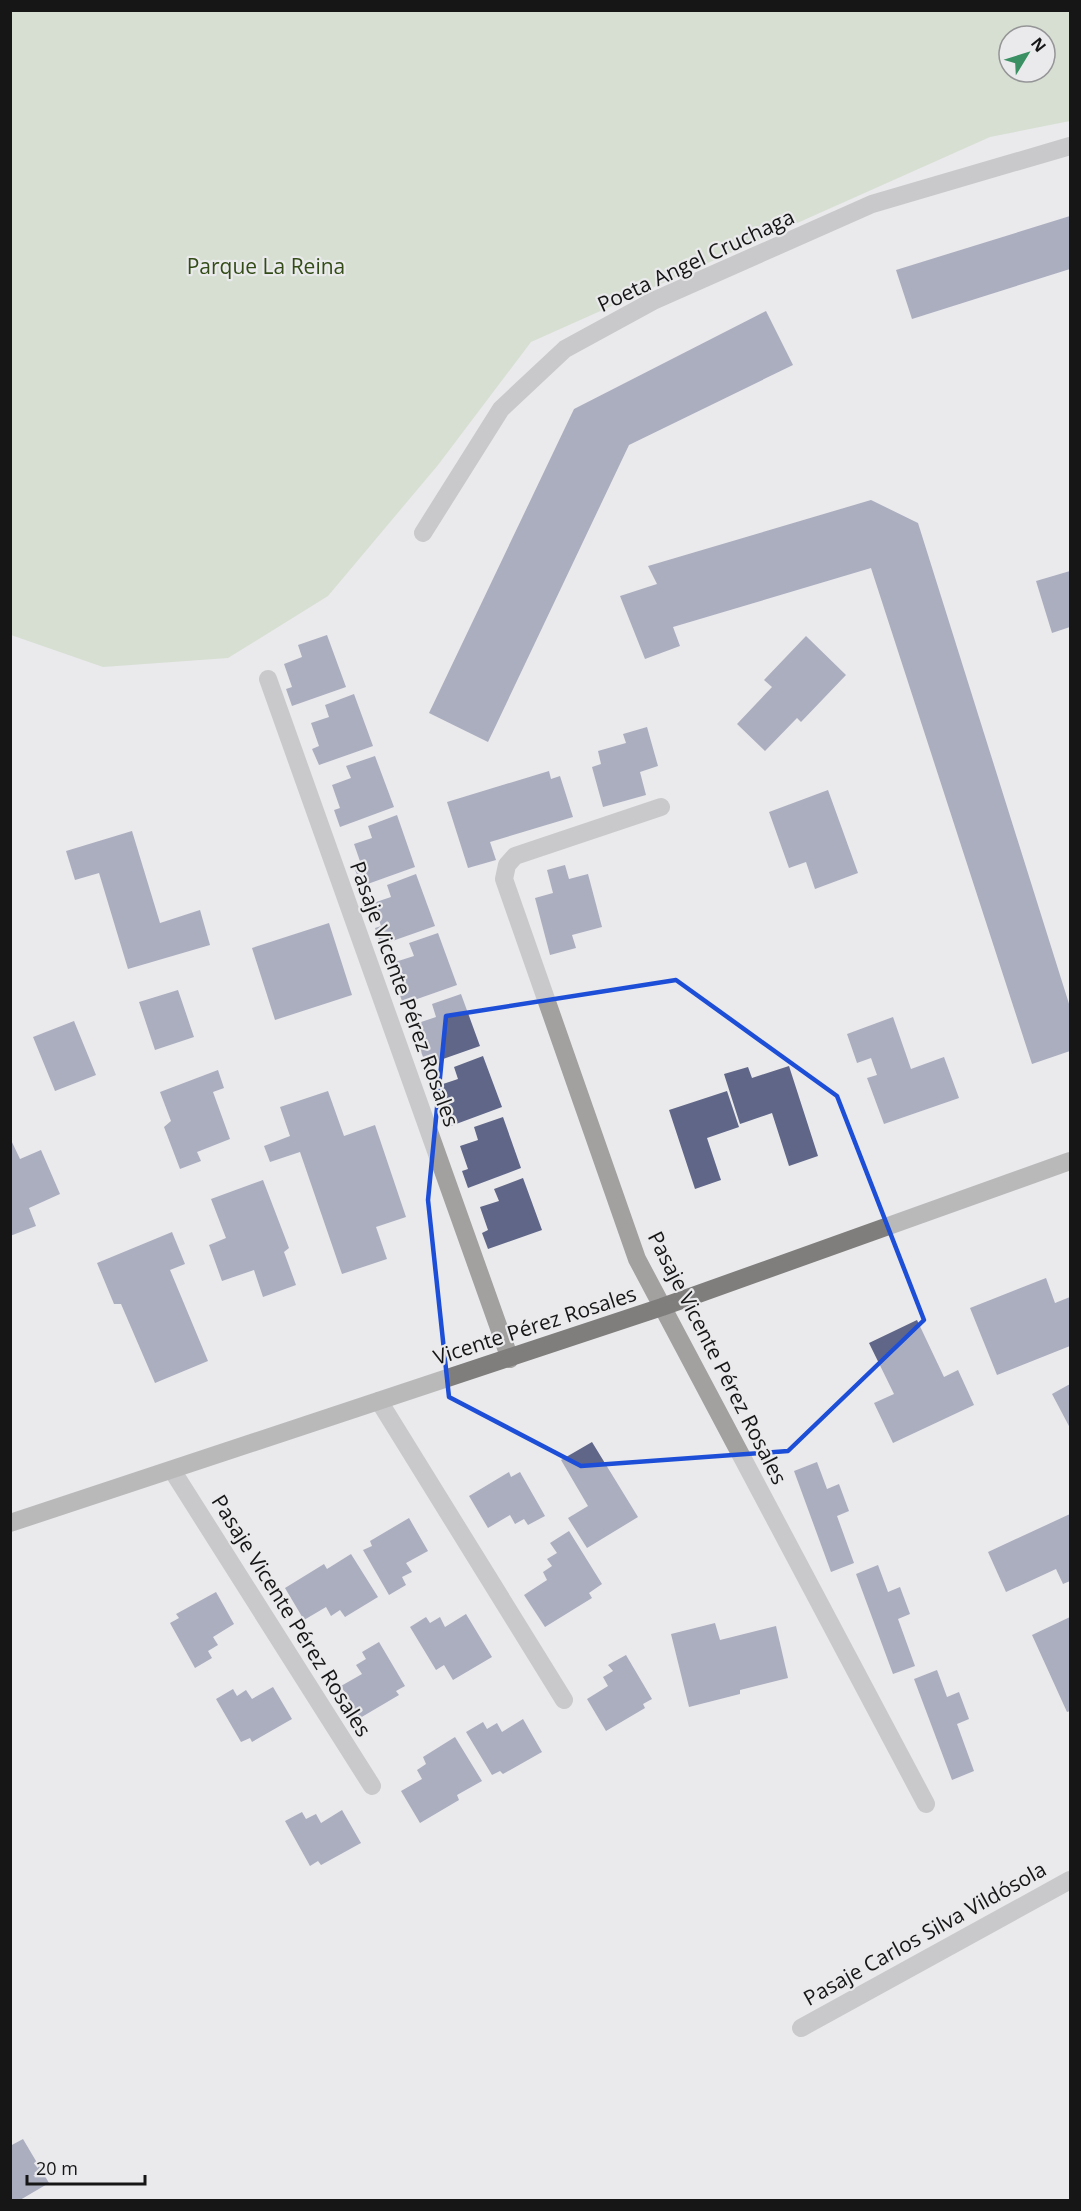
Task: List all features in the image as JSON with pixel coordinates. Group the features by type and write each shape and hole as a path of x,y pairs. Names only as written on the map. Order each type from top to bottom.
{"main road":[{"name":"Vicente Pérez Rosales","path":"10,1523 510,1359 1071,1161"}],"street":[{"name":"Poeta Angel Cruchaga","path":"423,533 501,409 565,349 653,301 872,204 1071,146"},
{"name":"Pasaje Vicente Pérez Rosales","path":"268,679 510,1359"},
{"name":"Pasaje Vicente Pérez Rosales","path":"661,807 515,856 507,865 504,879 637,1259 926,1804"},
{"path":"379,1401 564,1700"},
{"name":"Pasaje Vicente Pérez Rosales","path":"172,1470 372,1786"},
{"name":"Pasaje Carlos Silva Vildósola","path":"801,2028 1071,1880"}],"highlighted area":[{"path":"676,980 837,1096 924,1320 788,1451 581,1466 449,1397 428,1200 446,1016"}],"green space":[{"name":"Parque La Reina","path":"11,10 1070,11 1070,121 990,137 531,342 438,465 328,596 228,658 103,667 11,635"}],"building":[{"path":"1070,216 1070,269 912,319 896,270"},
{"path":"766,311 793,365 629,445 488,742 429,713 574,409"},
{"path":"871,500 918,523 1070,1007 1070,1051 1032,1064 871,568 673,627 680,646 645,659 620,596 657,584 648,566"},
{"path":"1070,571 1070,627 1052,633 1036,581"},
{"path":"327,635 346,687 292,706 286,689 292,687 284,664 302,657 298,645"},
{"path":"806,636 846,675 801,722 797,718 765,751 737,724 772,687 764,680"},
{"path":"354,694 373,746 319,765 312,749 319,746 311,723 329,717 325,705"},
{"path":"647,727 658,766 640,772 646,795 603,807 592,767 601,764 598,751 626,743 623,734"},
{"path":"375,756 394,807 340,827 334,810 340,808 332,785 351,778 346,766"},
{"path":"549,771 551,779 560,776 573,817 490,842 496,860 468,868 447,802"},
{"path":"828,790 858,873 815,889 806,862 789,868 769,812"},
{"path":"397,815 415,867 362,886 355,870 362,867 354,844 372,838 368,826"},
{"path":"132,831 160,923 200,910 210,945 128,969 99,873 75,880 66,851"},
{"path":"565,865 569,879 588,874 602,927 572,935 576,948 550,955 535,898 553,893 547,870"},
{"path":"416,874 435,926 381,945 375,928 381,926 373,903 391,897 387,885"},
{"path":"329,923 352,995 275,1020 252,948"},
{"path":"438,933 457,985 403,1004 397,987 403,985 395,962 414,956 409,943"},
{"path":"178,990 194,1037 155,1050 139,1002"},
{"path":"461,994 480,1046 426,1065 420,1049 426,1046 418,1023 436,1017 432,1004"},
{"path":"893,1017 911,1069 944,1057 959,1098 884,1124 867,1078 877,1075 871,1058 857,1063 847,1034"},
{"path":"74,1021 96,1075 55,1091 33,1037"},
{"path":"483,1056 502,1107 448,1127 442,1110 448,1108 440,1085 458,1079 454,1067"},
{"path":"789,1066 818,1156 789,1166 772,1113 740,1124 724,1074 748,1067 752,1078"},
{"path":"218,1070 224,1088 213,1092 230,1139 197,1152 201,1161 180,1169 164,1127 171,1121 160,1092"},
{"path":"328,1091 344,1136 375,1125 406,1217 376,1227 387,1259 342,1274 300,1152 270,1162 264,1146 290,1136 280,1107"},
{"path":"727,1091 739,1127 707,1138 721,1180 695,1189 669,1110"},
{"path":"503,1117 521,1168 468,1188 462,1171 468,1169 460,1146 478,1140 474,1127"},
{"path":"10,1138 20,1159 41,1150 60,1194 29,1208 36,1226 10,1236"},
{"path":"523,1178 542,1230 488,1249 482,1233 488,1230 480,1207 499,1201 494,1189"},
{"path":"263,1180 289,1248 284,1252 296,1285 263,1297 254,1270 222,1281 209,1245 226,1238 211,1199"},
{"path":"172,1232 185,1264 170,1270 208,1361 155,1383 121,1304 114,1304 97,1263"},
{"path":"1046,1278 1055,1303 1070,1297 1070,1346 997,1375 970,1308"},
{"path":"917,1320 944,1377 958,1370 974,1405 893,1443 874,1403 894,1394 869,1343"},
{"path":"1070,1384 1070,1428 1052,1394"},
{"path":"592,1442 638,1517 587,1548 568,1518 588,1506 561,1460"},
{"path":"817,1462 827,1489 839,1484 849,1511 837,1516 854,1563 831,1572 794,1471"},
{"path":"509,1472 511,1477 520,1472 545,1516 528,1525 524,1519 515,1524 510,1515 488,1528 469,1496"},
{"path":"1070,1514 1070,1581 1063,1584 1056,1569 1006,1592 988,1552"},
{"path":"409,1518 428,1551 406,1563 412,1572 402,1577 406,1585 389,1595 363,1550 372,1546 370,1541"},
{"path":"569,1531 602,1584 589,1593 592,1598 545,1627 524,1595 547,1580 543,1572 552,1566 547,1559 557,1553 550,1543"},
{"path":"351,1554 378,1597 345,1617 340,1610 331,1616 326,1607 304,1620 285,1588 324,1564 327,1569"},
{"path":"878,1565 888,1592 900,1587 910,1614 898,1619 915,1666 893,1674 856,1574"},
{"path":"216,1592 234,1624 213,1637 218,1645 208,1651 212,1658 195,1668 170,1623 179,1618 176,1614"},
{"path":"466,1614 492,1657 453,1680 444,1665 436,1670 410,1627 426,1617 430,1623 440,1617 445,1627"},
{"path":"1070,1617 1070,1711 1067,1712 1032,1635"},
{"path":"715,1623 720,1640 776,1626 788,1678 740,1690 740,1694 689,1707 671,1634"},
{"path":"379,1642 405,1686 396,1691 399,1695 360,1718 341,1686 362,1674 356,1665 366,1659 362,1652"},
{"path":"626,1655 652,1699 643,1704 645,1708 606,1731 587,1699 608,1686 603,1677 613,1671 608,1665"},
{"path":"937,1670 947,1697 959,1692 969,1719 957,1724 974,1771 952,1780 914,1679"},
{"path":"273,1687 292,1719 252,1742 250,1738 241,1742 216,1699 233,1689 237,1696 246,1690 252,1699"},
{"path":"523,1719 542,1752 503,1774 500,1771 492,1775 466,1732 483,1722 487,1729 497,1723 502,1732"},
{"path":"455,1737 482,1781 457,1795 459,1800 420,1823 401,1791 422,1779 417,1770 426,1764 423,1757"},
{"path":"342,1810 361,1843 321,1865 318,1861 310,1866 285,1821 302,1812 306,1819 316,1814 321,1823"},
{"path":"23,2139 49,2183 20,2200 10,2200 10,2146"}]}
